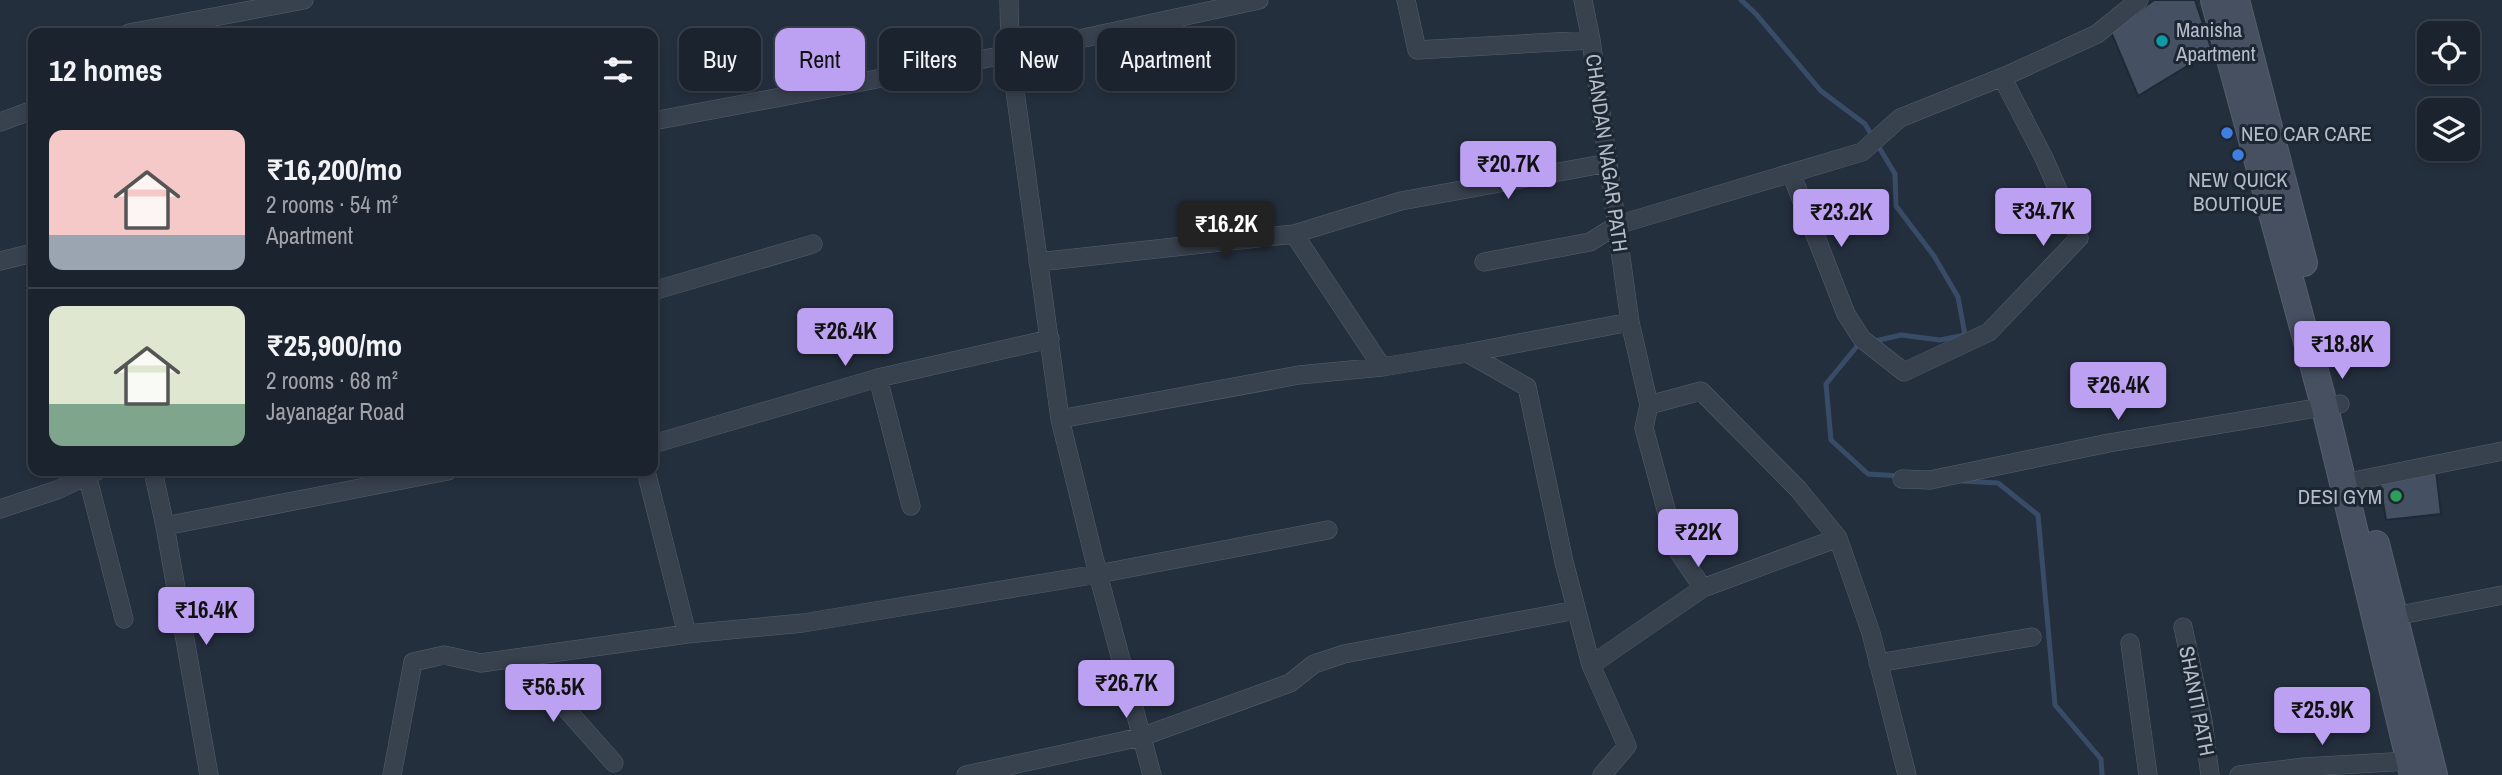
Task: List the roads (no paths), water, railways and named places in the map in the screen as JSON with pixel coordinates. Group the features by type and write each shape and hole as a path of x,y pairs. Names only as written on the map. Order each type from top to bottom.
{"street":[{"path":"155,28 303,0"},
{"path":"1009,0 1010,28"},
{"path":"1083,38 1259,0"},
{"name":"CHANDAN NAGAR PATH","path":"1406,0 1417,50 1591,40 1630,322 1649,405 1644,428 1676,550 1703,588"},
{"path":"1583,0 1591,40"},
{"path":"1484,262 1590,242 1616,225 1862,152 1900,118 2098,34 2139,0"},
{"path":"2214,0 2332,406 2359,480 2411,768 2304,767 2239,775"},
{"path":"2236,0 2385,618 2434,775"},
{"path":"658,120 995,57"},
{"path":"1791,173 1846,314 1862,340 1905,372 1989,332 2079,238 2044,158 2002,77"},
{"path":"1015,91 1060,419 1152,775"},
{"path":"0,122 28,112"},
{"path":"1038,262 1294,234 1401,201 1608,163"},
{"path":"1294,234 1382,367"},
{"path":"658,290 813,244"},
{"path":"0,261 28,254"},
{"path":"1060,419 1299,375 1382,367 1630,322"},
{"path":"658,443 878,378 1050,339"},
{"path":"1467,353 1527,387 1576,610 1591,665 1626,746 1602,775"},
{"path":"878,378 911,506"},
{"path":"1649,405 1701,391 1798,489 1838,538 1871,633 1907,775"},
{"path":"1902,479 1930,480 2109,443 2332,406"},
{"path":"2359,480 2502,451"},
{"path":"0,509 57,490 86,476"},
{"path":"93,476 124,619"},
{"path":"154,476 209,775"},
{"path":"165,526 422,476"},
{"path":"647,476 687,634"},
{"path":"392,775 413,662 444,655 481,663 687,634 803,623 1098,574 1328,530"},
{"path":"1591,665 1703,588 1838,538"},
{"path":"2385,618 2502,595"},
{"path":"966,775 1141,737 1290,683 1314,664 1344,654 1576,610"},
{"name":"SHANTI PATH","path":"2183,627 2203,722 2210,775"},
{"path":"1878,663 2032,638"},
{"path":"2130,643 2148,775"},
{"path":"521,658 614,763"}],"waterway":[{"path":"1741,0 1821,91 1865,124 1895,174 1896,206 1934,256 1958,297 1965,335 1940,340 1901,335 1871,342"},
{"path":"1861,344 1826,384 1831,440 1868,474 1900,476"},
{"path":"1962,481 1998,483 2038,515 2055,705 2101,759 2102,775"}],"place":[{"name":"Manisha Apartment","path":"2162,41"},
{"name":"NEO CAR CARE","path":"2227,133"},
{"name":"NEW QUICK BOUTIQUE","path":"2238,155"},
{"name":"DESI GYM","path":"2396,496"}]}
